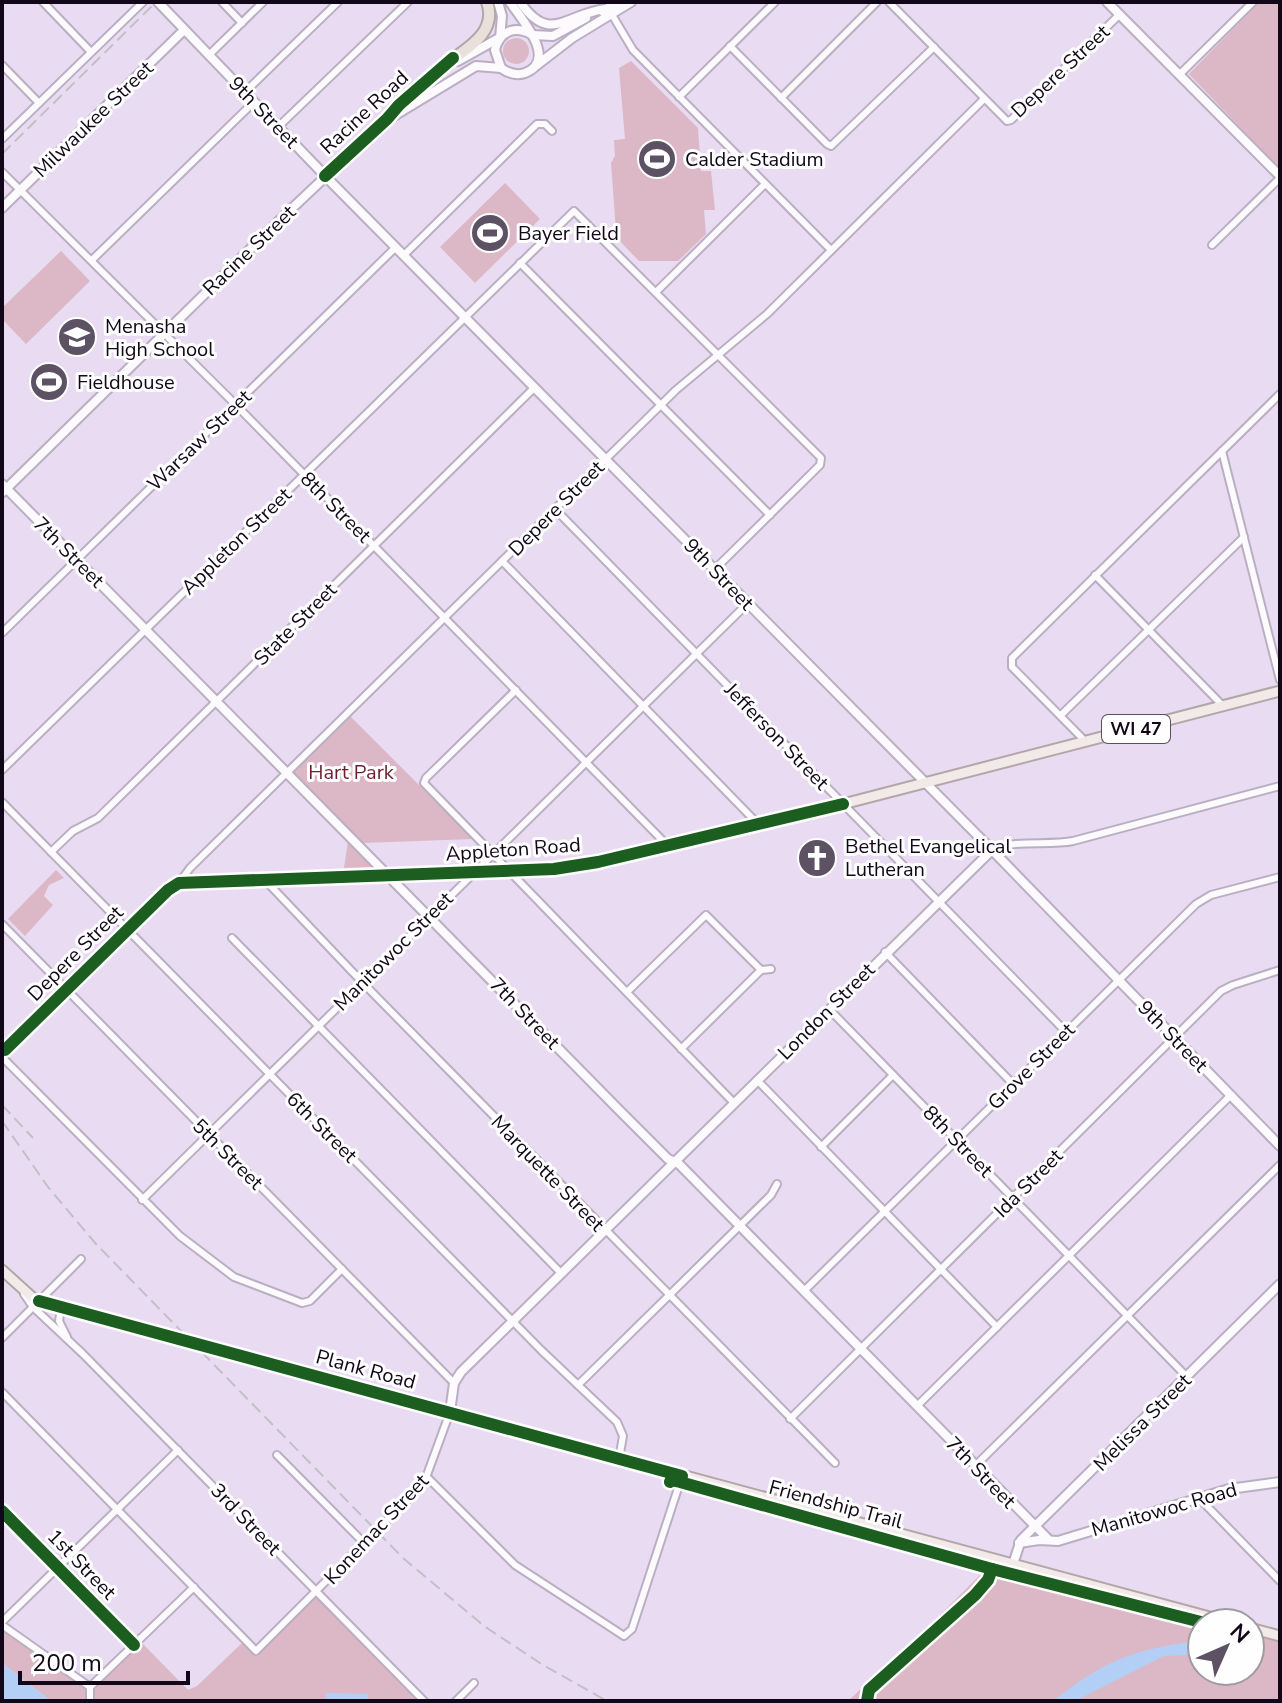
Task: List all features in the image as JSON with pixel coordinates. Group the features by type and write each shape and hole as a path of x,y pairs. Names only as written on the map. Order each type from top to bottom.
{"highway":[{"path":"430,77 486,31 491,16 487,2"}],"main road":[{"name":"Appleton Road","path":"179,883 472,873 574,866 843,804 1280,691"},
{"name":"Depere Street","path":"3,1052 179,883"},
{"name":"3rd Street","path":"2,1270 36,1304"},
{"name":"Plank Road","path":"36,1304 61,1308 1186,1611"}],"street":[{"path":"43,2 91,52"},
{"path":"2,139 143,2"},
{"name":"9th Street","path":"158,2 325,176 992,850 1280,1146"},
{"path":"222,2 242,23"},
{"path":"209,55 263,2"},
{"path":"245,92 338,2"},
{"path":"278,127 408,2"},
{"path":"498,2 502,16 500,38 495,50 501,68 513,74 533,68 619,2"},
{"path":"510,2 539,47 533,68"},
{"path":"520,2 533,19 548,25 608,10"},
{"path":"500,38 511,30 553,36 630,2"},
{"path":"679,97 775,2"},
{"path":"781,98 877,2"},
{"path":"889,2 984,99"},
{"path":"1107,2 1280,177 1212,245"},
{"path":"1179,75 1253,2"},
{"path":"608,10 633,50 831,250"},
{"name":"Depere Street","path":"179,883 190,868 606,458 718,354 767,314 984,99 1005,120 1011,120 1119,15"},
{"name":"Milwaukee Street","path":"2,208 184,30"},
{"name":"Racine Road","path":"325,176 430,77 500,38"},
{"path":"730,46 831,146 934,47"},
{"path":"2,65 39,103"},
{"name":"Racine Road","path":"387,119 472,68 485,65 501,68"},
{"path":"92,260 254,102"},
{"path":"404,255 537,124 545,124 552,131"},
{"name":"8th Street","path":"2,172 236,405 667,845"},
{"name":"Racine Street","path":"3,488 325,176"},
{"path":"715,569 822,461 656,292 765,184"},
{"name":"Appleton Street","path":"2,770 574,211 656,292"},
{"name":"Warsaw Street","path":"2,633 396,247"},
{"path":"520,263 770,515"},
{"name":"State Street","path":"51,852 73,831 98,818 535,387"},
{"path":"1086,742 1012,667 1011,661 1280,394"},
{"path":"1222,451 1280,680"},
{"name":"7th Street","path":"3,488 1048,1539"},
{"name":"Jefferson Street","path":"555,509 1066,1032"},
{"path":"1061,715 1244,537"},
{"path":"502,561 758,824"},
{"path":"1095,575 1223,706"},
{"name":"Manitowoc Street","path":"142,1200 748,603"},
{"path":"516,690 424,781 734,1103"},
{"path":"992,850 1002,845 1052,845 1073,841 1280,786"},
{"name":"6th Street","path":"2,802 620,1427 623,1442 619,1459"},
{"name":"London Street","path":"454,1383 461,1372 512,1321 992,850"},
{"name":"Grove Street","path":"804,1291 1202,899 1280,877"},
{"name":"Marquette Street","path":"265,880 835,1463"},
{"path":"627,992 706,915 761,970"},
{"name":"5th Street","path":"2,924 454,1383"},
{"path":"232,938 561,1273"},
{"path":"885,952 1013,1084"},
{"path":"681,1049 761,970 771,969"},
{"name":"Ida Street","path":"790,1419 1225,989 1280,970"},
{"name":"8th Street","path":"829,1009 1187,1377"},
{"path":"3,1052 142,1200 180,1236 229,1274 298,1303 310,1301 342,1269"},
{"path":"821,1147 893,1075"},
{"path":"757,1080 997,1327"},
{"path":"917,1406 1231,1095"},
{"path":"975,1466 1280,1165"},
{"path":"578,1385 771,1195 777,1184"},
{"path":"2,1338 81,1259"},
{"name":"Melissa Street","path":"1013,1564 1019,1543 1280,1284"},
{"name":"3rd Street","path":"36,1304 424,1701"},
{"path":"61,1308 59,1321 67,1337"},
{"name":"Konemac Street","path":"194,1587 256,1651 428,1478 450,1412 454,1383"},
{"path":"2,1392 194,1587 90,1687 90,1701"},
{"path":"90,1687 2,1624 178,1450"},
{"path":"277,1455 364,1543"},
{"path":"428,1478 515,1565 627,1636 632,1629 682,1476"},
{"name":"Manitowoc Road","path":"1019,1543 1048,1539 1058,1541 1245,1485 1280,1482"},
{"path":"1199,1498 1280,1581"},
{"name":"1st Street","path":"2,1511 134,1645"},
{"path":"456,1701 474,1683"}],"green space":[{"path":"1259,2 1280,2 1280,169 1189,74"},
{"path":"516,38 525,42 529,51 525,60 516,64 507,60 503,51 507,42"},
{"name":"Calder Stadium","path":"631,61 698,128 701,171 711,171 715,210 704,210 706,234 678,261 639,261 613,234 616,231 611,163 615,156 614,140 625,139 619,68"},
{"name":"Bayer Field","path":"505,183 540,219 475,283 440,247"},
{"path":"61,251 90,281 26,344 2,319 2,308"},
{"name":"Hart Park","path":"350,716 473,839 363,843 293,772"},
{"path":"348,841 372,865 372,867 344,868"},
{"path":"56,870 64,878 49,885 44,896 53,905 25,936 8,919"},
{"path":"990,1565 1080,1585 1186,1614 1186,1687 1266,1687 1266,1636 1280,1640 1280,1701 848,1701 877,1674 882,1673"},
{"path":"318,1595 422,1701 51,1701 2,1663 2,1630 88,1690 93,1689 142,1643 188,1690 197,1686 243,1642 257,1656"}],"water":[{"path":"1186,1643 1186,1655 1164,1656 1075,1701 1053,1701 1102,1668 1150,1649"},
{"path":"2,1663 51,1701 2,1701"},
{"path":"326,1693 368,1694 368,1701 326,1701"}],"railway":[{"path":"2,154 156,2"},
{"path":"2,1105 33,1138"},
{"path":"2,1121 48,1187 96,1244 403,1558 484,1626 543,1665 607,1701"}],"cycle path":[{"path":"325,176 453,58"},
{"path":"5,1050 168,890 179,883 554,869 598,862 843,804"},
{"path":"39,1301 682,1476"},
{"name":"Friendship Trail","path":"670,1482 680,1482 992,1569 1186,1618"},
{"path":"2,1511 134,1645"},
{"path":"867,1701 869,1690 975,1595 988,1580 992,1569"}],"place":[{"name":"Calder Stadium","path":"657,159"},
{"name":"Bayer Field","path":"490,233"},
{"name":"Menasha High School","path":"77,337"},
{"name":"Fieldhouse","path":"49,382"},
{"name":"Bethel Evangelical Lutheran","path":"817,858"}]}
